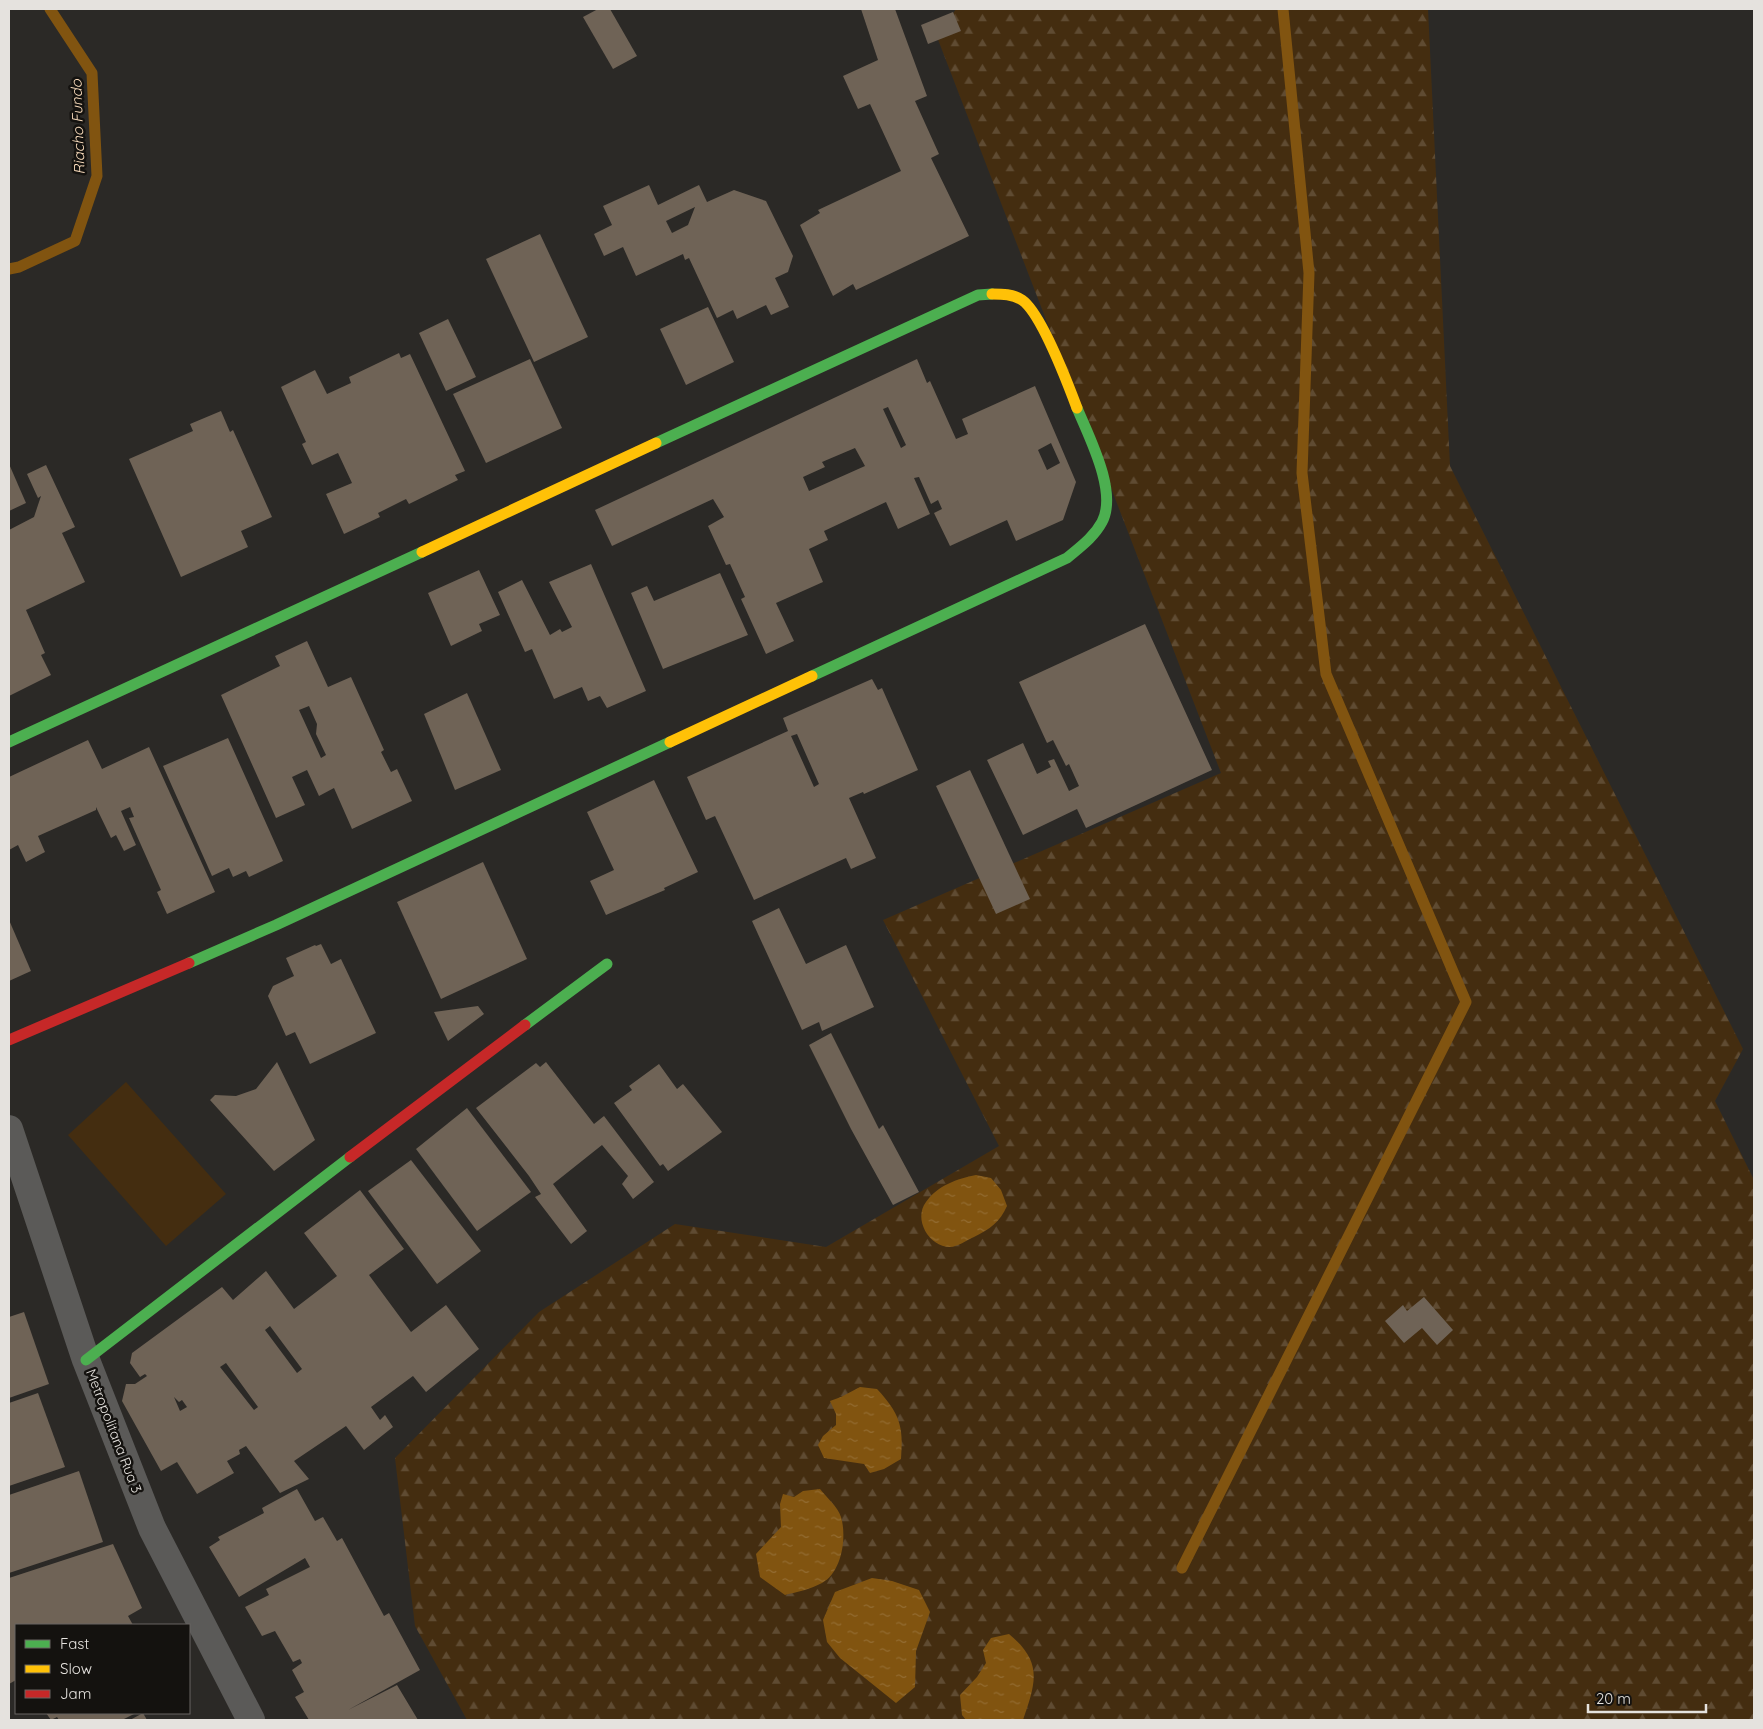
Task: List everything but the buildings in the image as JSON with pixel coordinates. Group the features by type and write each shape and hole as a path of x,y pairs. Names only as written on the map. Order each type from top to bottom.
{"street":[{"path":"9,742 978,295 1006,294 1028,304 1042,328 1098,458 1108,501 1098,533 1067,558 276,925 9,1040"},
{"path":"86,1360 401,1118 607,964"},
{"name":"Metropolitana Rua 3","path":"9,1129 86,1360 152,1528 252,1720"}],"green space":[{"path":"956,9 1428,9 1450,466 1743,1049 1715,1101 1754,1180 1754,1720 467,1720 415,1626 395,1458 539,1312 675,1224 826,1247 999,1146 883,920 1221,773 937,37"},
{"path":"126,1082 226,1194 166,1246 68,1135"}],"water":[{"path":"976,1175 991,1178 1001,1190 1007,1206 998,1221 990,1228 959,1245 953,1247 942,1246 925,1231 922,1224 922,1209 931,1196 942,1187"},
{"path":"860,1387 877,1389 895,1413 901,1428 901,1459 884,1469 870,1473 864,1464 824,1458 818,1445 823,1436 836,1425 836,1414 830,1401"},
{"path":"820,1489 835,1506 843,1525 843,1544 838,1563 829,1578 822,1583 809,1589 785,1595 760,1577 756,1554 781,1527 780,1504 783,1494 794,1497 803,1491"},
{"path":"872,1578 892,1581 919,1590 930,1612 916,1651 915,1687 896,1703 840,1658 827,1642 823,1620 835,1592"},
{"path":"1009,1634 1027,1654 1032,1663 1034,1673 1031,1694 1023,1720 966,1720 962,1715 960,1695 977,1677 986,1663 983,1650 991,1638"}],"waterway":[{"name":"Riacho Fundo","path":"9,269 19,267 75,241 97,176 92,73 50,9"},
{"path":"1182,1568 1466,1002 1326,674 1302,473 1309,273 1283,9"}],"traffic: fast":[{"path":"656,443 978,295 992,294"},
{"path":"812,676 1067,558 1091,537 1102,522 1106,510 1107,496 1100,465 1077,408"},
{"path":"9,742 422,552"},
{"path":"189,963 276,925 670,742"},
{"path":"525,1025 607,964"},
{"path":"86,1360 350,1157"}],"traffic: slow":[{"path":"992,294 1004,294 1015,297 1022,300 1029,307 1053,350 1077,408"},
{"path":"422,552 656,443"},
{"path":"670,742 812,676"}],"traffic: jam":[{"path":"9,1040 189,963"},
{"path":"350,1157 525,1025"}]}
